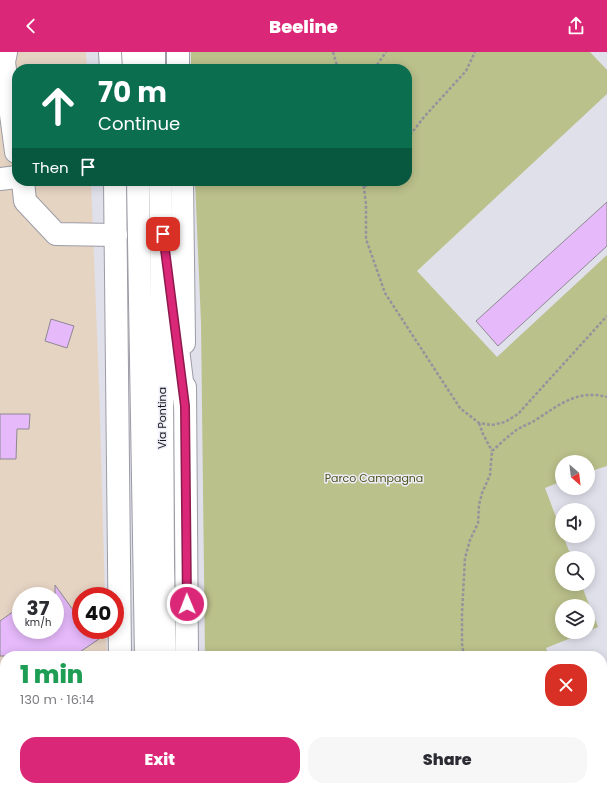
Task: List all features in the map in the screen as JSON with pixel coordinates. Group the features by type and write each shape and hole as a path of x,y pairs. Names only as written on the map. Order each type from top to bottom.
{"main road":[{"path":"6,52 4,62 12,122"},
{"path":"110,52 111,64"},
{"path":"133,52 134,64"},
{"path":"154,52 154,64"},
{"path":"178,52 178,64"},
{"path":"0,179 12,178"},
{"path":"24,186 25,201 56,234 116,235"},
{"path":"115,186 120,651"},
{"name":"Via Pontina","path":"138,186 146,651"},
{"name":"Via Pontina","path":"160,186 165,651"},
{"name":"Via Pontina","path":"182,186 187,651"},
{"path":"161,218 185,406"}],"path":[{"path":"333,52 337,64"},
{"path":"378,64 386,52"},
{"path":"412,133 424,117 466,71 475,52"},
{"path":"364,187 366,204 366,239 385,293 460,408 479,423 492,425 505,422 518,414 607,316"},
{"path":"492,451 518,429 554,407 579,396 607,394"},
{"path":"601,395 607,397"},
{"path":"463,651 462,613 465,558 470,540 478,522 479,505 482,493 490,475 492,451 479,423"}],"shaded area":[{"path":"0,52 86,52 87,64 12,64 12,186 91,186 105,587 72,587 72,639 106,639 107,651 0,651"}],"green space":[{"name":"Parco Campagna","path":"191,52 590,52 607,70 607,94 417,271 497,357 607,255 607,466 595,470 595,455 555,455 555,484 545,488 555,514 555,543 566,543 569,551 555,551 555,591 584,591 587,599 555,599 555,639 568,639 546,648 547,651 205,651 201,323 195,186 412,186 412,64 191,64"},
{"name":"Parco Campagna","path":"595,619 598,627 595,628"}],"building":[{"path":"607,202 607,246 498,346 476,321"},
{"path":"51,319 74,326 67,348 45,341"},
{"path":"0,414 30,414 29,429 17,429 16,459 0,459"},
{"path":"64,597 72,609 72,639 99,639 81,651 0,651 0,621 12,612 12,639 64,639"}],"route":[{"path":"163,234 185,406 187,604"}]}
